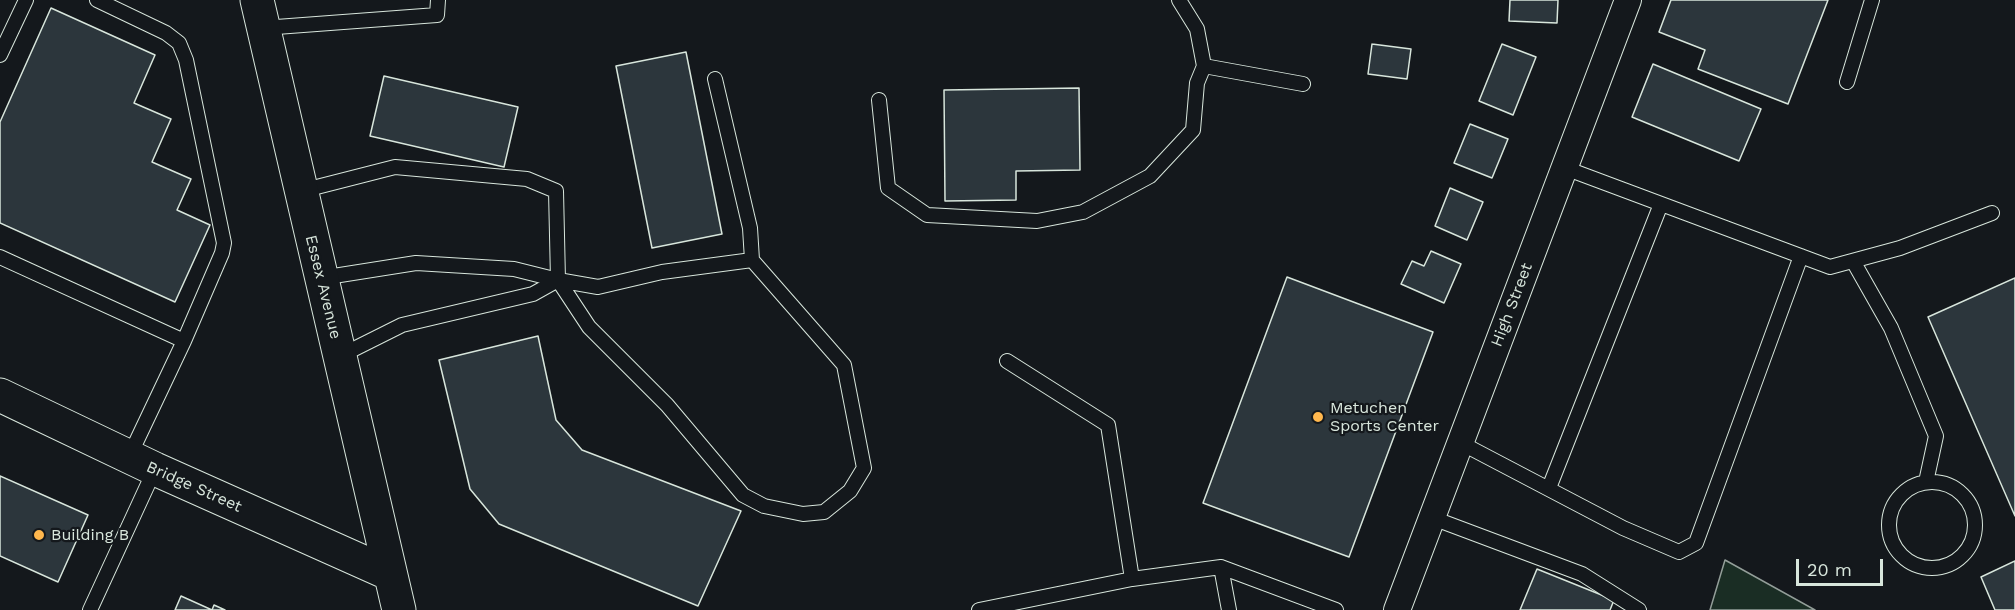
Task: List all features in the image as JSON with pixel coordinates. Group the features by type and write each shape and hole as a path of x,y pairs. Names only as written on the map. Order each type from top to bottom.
{"street":[{"name":"High Street","path":"1397,610 1430,517 1628,0"},
{"name":"Essex Avenue","path":"260,14 299,192 399,610"},
{"name":"Bridge Street","path":"0,395 142,463 390,574"}],"lane":[{"path":"0,55 26,0"},
{"path":"90,610 184,341 222,253 224,243 186,60 179,43 166,33 97,0"},
{"path":"260,14 437,15 438,0"},
{"path":"879,100 888,188 927,215 1037,221 1083,212 1150,176 1193,130 1197,83 1204,66 1197,29 1179,0"},
{"path":"1847,82 1872,0"},
{"path":"1204,66 1303,84"},
{"path":"299,192 396,167 527,179 556,191 558,280 590,327 668,405 743,495 764,506 785,512 803,514 824,512 850,491 864,468 844,365 752,260 750,228 715,79"},
{"path":"1564,168 1830,267 1900,248 1992,213"},
{"path":"1550,488 1661,204"},
{"path":"0,256 184,341"},
{"path":"1459,442 1623,528 1679,552 1696,543 1800,256"},
{"path":"321,278 416,263 514,270 598,287 662,272 752,260"},
{"path":"1853,261 1891,328 1936,436 1926,482"},
{"path":"340,356 402,325 533,294 558,280"},
{"path":"1007,361 1108,426 1132,579"},
{"path":"1926,482 1941,482 1955,488 1965,497 1973,510 1975,524 1973,539 1966,552 1941,567 1927,568 1902,557 1890,532 1889,519 1898,500 1913,486 1926,482"},
{"path":"1430,517 1582,574 1639,610"},
{"path":"1221,567 1229,610"},
{"path":"979,610 1132,579 1221,567 1336,610"}],"green space":[{"path":"1725,560 1815,610 1710,610"}],"building":[{"path":"1510,0 1558,0 1557,23 1509,21"},
{"path":"1671,0 1828,0 1788,104 1698,69 1705,50 1659,32"},
{"path":"51,8 155,55 134,103 171,119 152,162 191,179 177,210 210,225 175,302 0,223 0,122"},
{"path":"1372,44 1411,49 1407,79 1368,74"},
{"path":"1502,44 1536,57 1513,115 1479,101"},
{"path":"686,52 722,234 652,248 616,66"},
{"path":"1653,64 1761,109 1739,161 1632,117"},
{"path":"384,76 518,107 504,167 370,136"},
{"path":"1079,88 1080,170 1016,171 1016,200 945,201 944,90"},
{"path":"1470,124 1508,139 1492,178 1454,163"},
{"path":"1450,188 1483,202 1467,240 1435,226"},
{"path":"1431,251 1461,264 1444,303 1401,284 1412,261 1424,266"},
{"name":"Metuchen Sports Center","path":"1287,277 1433,332 1349,557 1203,503"},
{"path":"2015,278 2015,516 1928,317"},
{"path":"538,336 556,420 582,450 741,511 698,606 499,524 470,489 439,360"},
{"name":"Building B","path":"0,476 88,515 58,582 0,556"},
{"path":"2015,561 2015,610 1995,610 1981,577"},
{"path":"1537,569 1614,600 1610,610 1520,610"},
{"path":"181,596 212,610 175,610"},
{"path":"214,605 225,610 212,610"}],"place":[{"name":"Metuchen Sports Center","path":"1318,417"},
{"name":"Building B","path":"39,535"}]}
